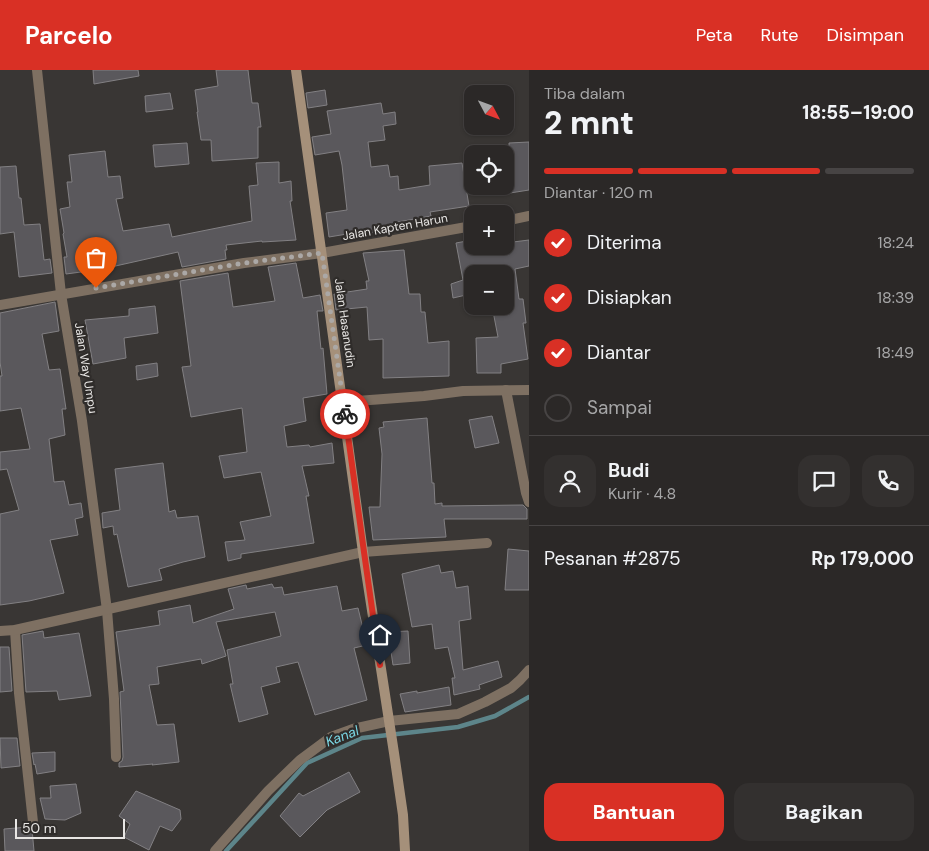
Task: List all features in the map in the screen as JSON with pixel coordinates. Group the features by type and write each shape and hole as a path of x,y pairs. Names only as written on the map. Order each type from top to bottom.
{"main road":[{"name":"Jalan Hasanudin","path":"296,70 403,815 405,851"}],"street":[{"name":"Jalan Way Umpu","path":"37,70 61,294 82,421 107,610 114,699 116,757"},
{"path":"514,218 529,216"},
{"name":"Jalan Kapten Harun","path":"0,305 244,263 322,253 464,227"},
{"path":"506,390 511,422 529,502"},
{"path":"343,402 463,392 529,390"},
{"path":"0,631 15,630 364,552 486,543"},
{"path":"15,630 19,693 33,822"},
{"path":"215,851 268,791 300,760 331,736 353,729 458,714 511,688 529,670"}],"building":[{"path":"93,70 138,70 139,76 94,84"},
{"path":"216,70 248,70 252,103 258,103 261,127 258,127 258,158 212,161 211,140 201,140 195,90 218,86"},
{"path":"325,90 327,105 308,108 306,93"},
{"path":"170,93 173,109 146,112 145,96"},
{"path":"381,103 383,114 395,112 396,124 383,126 385,140 368,142 371,167 388,165 390,177 398,176 399,190 430,185 429,166 462,163 464,195 467,195 469,205 430,212 431,216 398,222 399,228 359,235 359,232 329,237 326,213 347,210 339,151 315,155 312,137 331,134 327,111"},
{"path":"529,142 529,190 514,192 514,145 509,145 509,143"},
{"path":"187,143 189,164 155,167 153,145"},
{"path":"105,151 108,177 120,176 123,198 116,199 123,231 169,224 172,237 252,221 249,186 258,185 256,163 279,162 279,183 291,181 292,201 290,201 296,240 226,245 226,259 182,267 178,252 111,267 112,269 97,273 96,270 66,274 64,257 67,257 60,209 70,207 67,182 72,182 69,155"},
{"path":"16,166 24,225 40,224 44,260 50,259 52,273 19,277 14,232 0,234 0,167"},
{"path":"529,240 529,266 515,269 519,299 523,299 526,323 523,323 528,359 501,364 501,373 477,373 476,338 498,337 494,315 514,315 514,265 464,265 464,295 453,298 451,284 463,280 456,243 464,242 464,255 514,255 514,242"},
{"path":"404,250 409,294 420,294 421,312 425,312 428,343 449,341 449,376 383,378 383,339 369,340 367,307 336,310 334,294 367,289 366,281 369,281 363,253"},
{"path":"296,263 303,298 320,295 323,311 317,311 321,349 323,348 327,394 303,398 306,421 284,426 287,447 309,445 310,447 332,443 334,463 302,466 309,496 306,496 314,543 241,554 241,558 228,561 225,542 245,540 240,522 271,516 261,472 224,478 219,456 247,452 242,408 191,417 182,367 191,366 180,281 228,273 233,307 275,301 268,267"},
{"path":"55,302 59,331 42,334 49,370 60,369 66,409 62,409 65,435 49,439 54,482 64,481 69,505 81,503 83,517 75,519 78,535 50,540 64,593 0,605 0,514 19,510 7,469 0,470 0,452 30,449 21,408 0,411 0,376 2,376 0,362 0,313"},
{"path":"155,306 158,333 124,338 126,358 93,364 85,320 129,316 129,309"},
{"path":"157,363 158,376 137,380 136,366"},
{"path":"492,416 499,443 475,448 469,420"},
{"path":"427,418 435,504 442,503 442,506 523,505 527,509 527,519 444,519 446,537 373,540 369,507 380,507 382,454 379,428 384,427 383,422"},
{"path":"163,463 169,512 175,510 177,518 198,516 205,557 159,569 162,580 128,587 117,534 114,535 113,526 103,528 102,513 120,510 115,469"},
{"path":"508,549 529,551 529,590 505,590"},
{"path":"439,565 441,573 453,571 456,588 468,586 471,619 459,621 463,670 498,661 502,677 479,685 480,689 454,695 452,678 455,678 448,647 435,649 432,624 412,627 402,574"},
{"path":"272,584 274,588 282,587 284,595 337,586 342,611 358,608 367,645 354,648 367,700 315,715 298,662 276,667 280,682 261,687 268,714 239,722 230,684 233,684 227,650 281,636 275,612 216,622 226,656 202,664 201,659 157,667 159,684 149,685 157,725 174,724 179,762 119,767 123,757 120,692 124,691 116,632 160,625 158,611 190,605 193,623 234,609 228,589 246,585 247,589"},
{"path":"43,631 44,638 79,633 91,696 59,700 57,691 26,692 22,635"},
{"path":"408,631 410,663 393,665 388,632"},
{"path":"0,647 9,647 12,691 0,692"},
{"path":"449,687 451,705 405,712 400,694"},
{"path":"0,738 17,738 20,766 1,768"},
{"path":"55,752 55,771 37,774 32,753"},
{"path":"349,772 360,792 327,810 300,837 280,816 299,793 303,796"},
{"path":"76,784 81,813 65,820 45,819 40,798 51,798 50,786"},
{"path":"136,791 180,810 181,819 172,831 160,826 149,850 124,837 130,824 119,816"},
{"path":"29,827 32,829 34,851 5,851 4,829"}],"waterway":[{"name":"Kanal","path":"226,851 307,763 362,738 458,727 495,716 529,697"}],"way so far":[{"path":"96,288 244,263 322,253 345,414"}],"route":[{"path":"345,414 380,665"}]}
